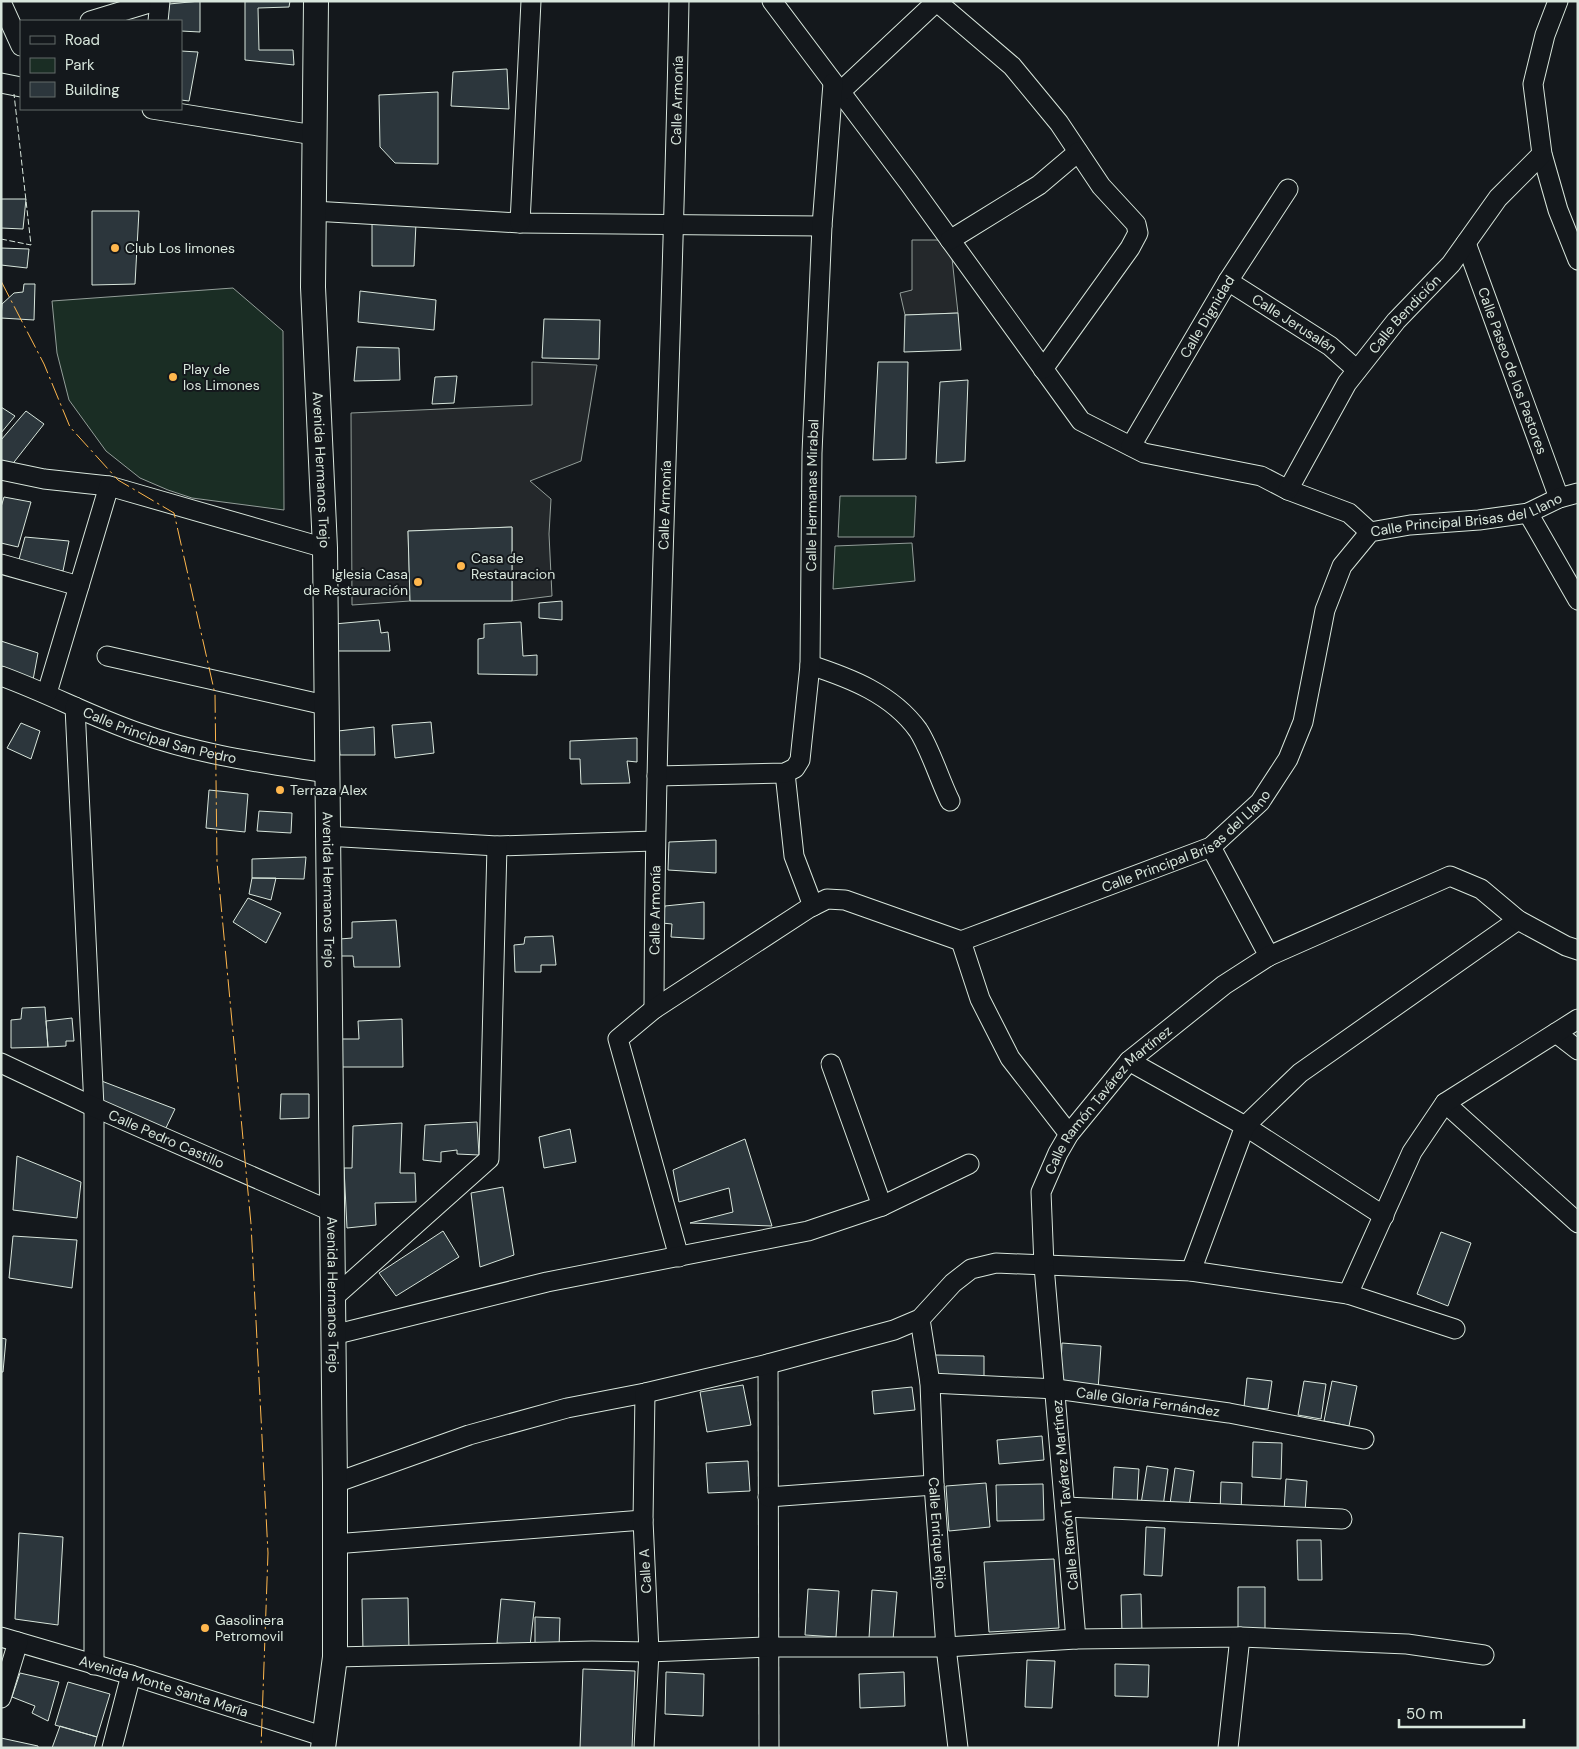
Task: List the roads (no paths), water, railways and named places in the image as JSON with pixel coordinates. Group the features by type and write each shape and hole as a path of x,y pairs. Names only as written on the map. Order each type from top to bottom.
{"main road":[{"name":"Avenida Hermanos Trejo","path":"316,1 313,287 325,548 326,836 336,1483 334,1544 335,1657 324,1742"}],"street":[{"path":"93,20 156,1"},
{"path":"158,20 160,1"},
{"path":"520,223 531,1"},
{"name":"Calle Armonía","path":"654,1009 654,841 675,225 679,1"},
{"path":"772,1 950,240 1081,421 1144,453 1261,476 1288,490 1349,513 1370,532"},
{"path":"837,88 936,1 1012,66 1058,123 1101,186 1136,224 1138,233 1130,248 1043,369"},
{"path":"1558,1 1545,35 1533,84 1542,154 1558,210 1578,260"},
{"path":"1,2 20,42"},
{"path":"1,83 20,87"},
{"name":"Calle Hermanas Mirabal","path":"785,773 795,768 800,760 810,665 812,453 822,226 837,88"},
{"path":"158,110 314,135"},
{"path":"950,240 1039,185 1078,152"},
{"name":"Calle Bendición","path":"1288,490 1347,383 1396,321 1451,264 1498,198 1542,154"},
{"name":"Calle Dignidad","path":"1131,446 1228,281 1288,189"},
{"path":"313,211 520,223 822,226"},
{"name":"Calle Paseo de los Pastores","path":"1466,243 1559,498"},
{"name":"Calle Jerusalén","path":"1228,281 1330,346 1357,370"},
{"path":"1,470 44,479 109,486 325,548"},
{"path":"47,693 109,486"},
{"name":"Calle Principal Brisas del Llano","path":"961,941 1212,848 1260,802 1288,759 1303,722 1325,610 1342,566 1370,532 1410,525 1479,520 1528,512 1559,498 1578,493"},
{"path":"1528,512 1578,600"},
{"path":"1,564 79,586"},
{"path":"107,656 325,705"},
{"path":"810,665 868,687 905,717 918,731 950,801"},
{"name":"Calle Principal San Pedro","path":"1,676 47,693 75,707 139,733 206,754 326,773"},
{"path":"75,707 94,1107 94,1665"},
{"path":"657,776 785,773 794,856 813,906"},
{"path":"326,836 497,846 654,841"},
{"path":"333,1298 489,1159 497,846"},
{"path":"1212,848 1270,956"},
{"name":"Calle Ramón Tavárez Martínez","path":"1076,1639 1044,1266 1041,1192 1058,1153 1069,1134 1129,1060 1224,985 1270,956 1450,876 1481,889 1518,920 1566,946 1578,950"},
{"path":"679,1258 618,1039 654,1009 813,906 827,899 845,900 961,941 980,999 1010,1058 1069,1134"},
{"path":"1192,1271 1245,1126 1258,1112 1300,1073 1518,920"},
{"path":"1348,1294 1412,1152 1445,1103 1578,1019"},
{"path":"1556,1033 1578,1050"},
{"path":"1129,1060 1245,1126 1384,1216"},
{"name":"Calle Pedro Castillo","path":"1,1063 94,1107 333,1212"},
{"path":"831,1064 882,1206"},
{"path":"1445,1103 1578,1223"},
{"path":"333,1335 547,1282 679,1258 808,1231 882,1206 969,1164"},
{"path":"336,1483 469,1435 566,1408 645,1394 768,1364 894,1330 920,1319 953,1283 972,1269 996,1263 1192,1271 1348,1294 1455,1329"},
{"name":"Calle Enrique Rijo","path":"920,1319 930,1383 934,1484 946,1647 958,1748"},
{"path":"768,1364 767,1647 769,1748"},
{"name":"Calle Gloria Fernández","path":"930,1383 1056,1389 1229,1413 1364,1439"},
{"name":"Calle A","path":"644,1748 649,1652 643,1520 645,1394"},
{"path":"768,1497 934,1484"},
{"path":"1065,1507 1342,1520"},
{"path":"334,1544 643,1520"},
{"path":"1228,1748 1240,1637"},
{"path":"335,1657 592,1651 649,1652 767,1647 946,1647 1076,1639 1240,1637 1407,1644 1484,1655"},
{"path":"1,1698 10,1640"},
{"name":"Avenida Monte Santa María","path":"10,1640 132,1675 324,1742"},
{"path":"112,1748 132,1675"}],"place":[{"name":"Club Los limones","path":"115,248"},
{"name":"Play de los Limones","path":"173,377"},
{"name":"Casa de Restauracion","path":"461,566"},
{"name":"Iglesia Casa de Restauración","path":"418,582"},
{"name":"Terraza Alex","path":"280,790"},
{"name":"Gasolinera Petromovil","path":"205,1628"}]}
